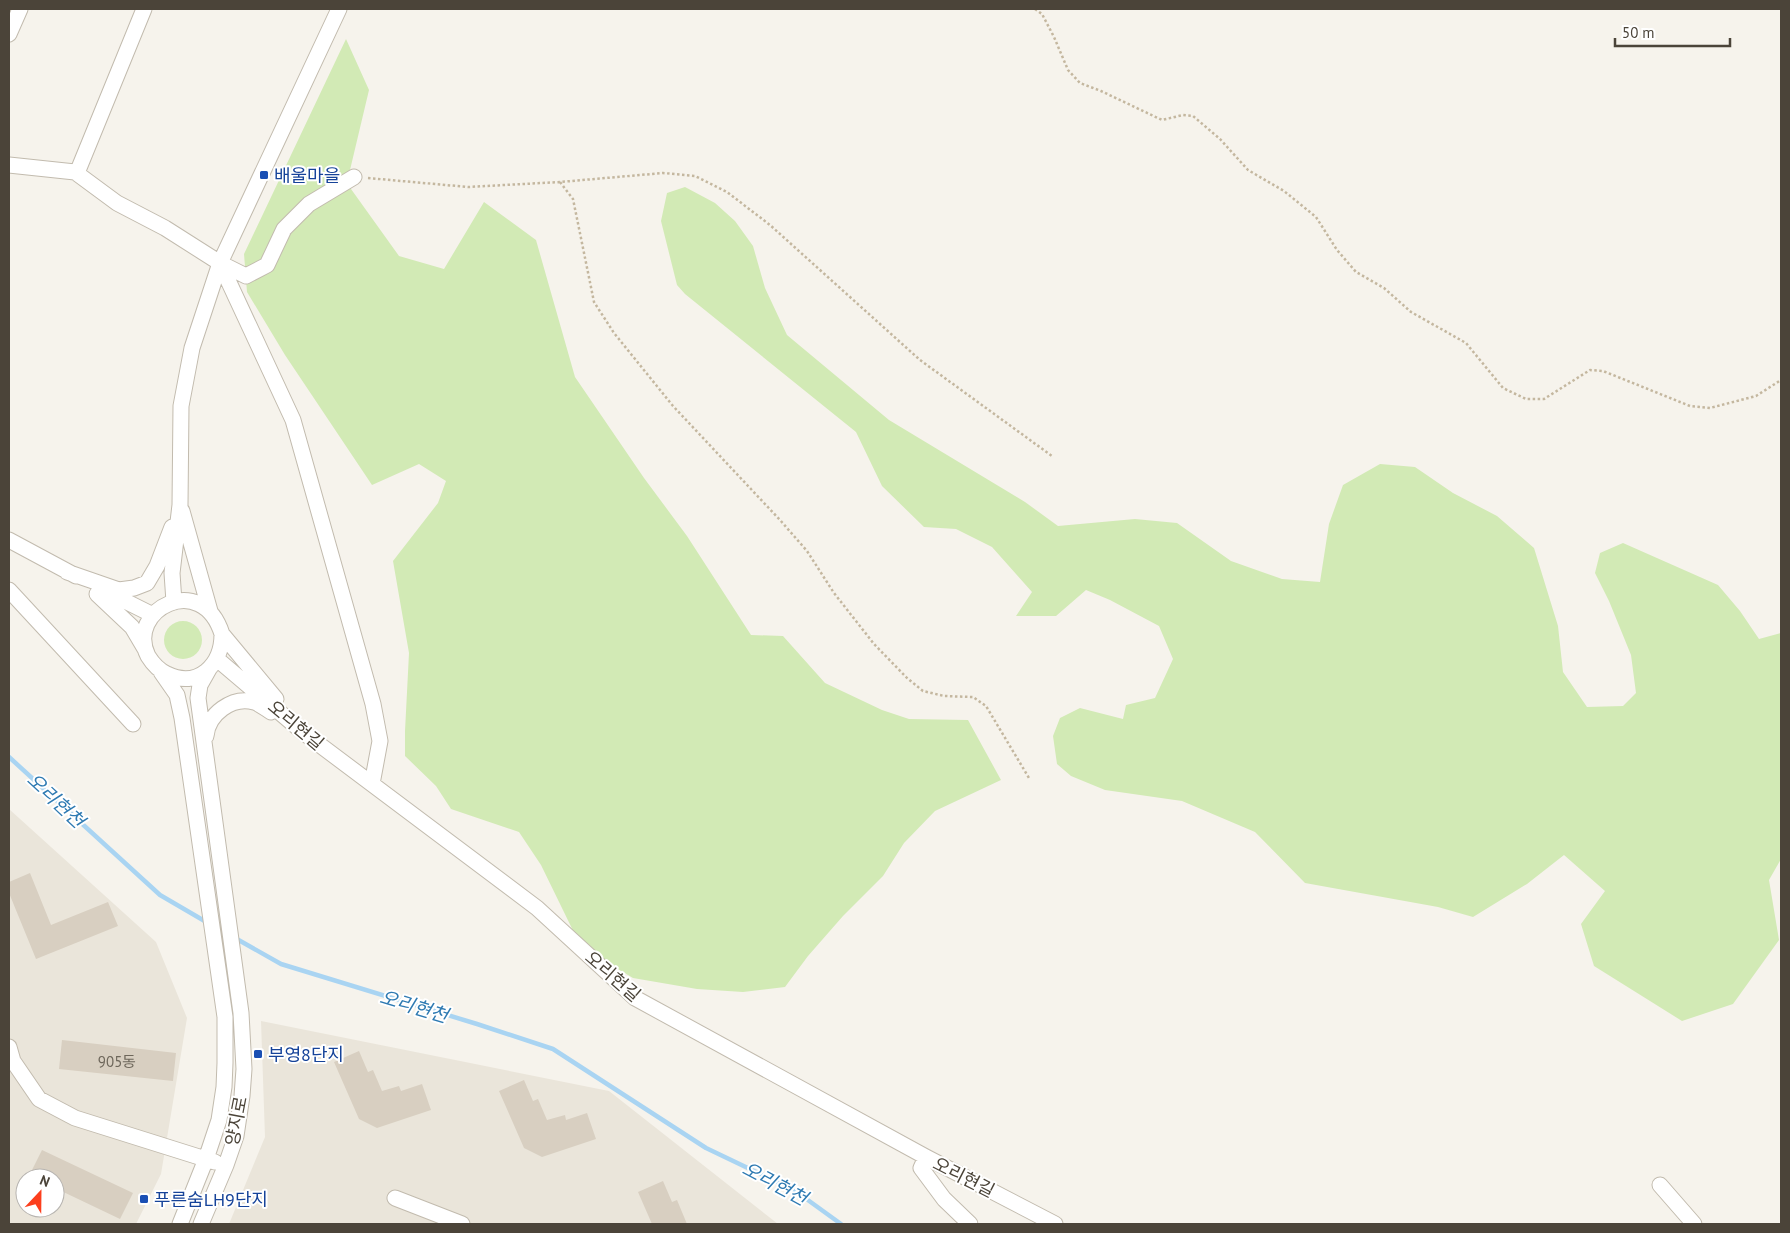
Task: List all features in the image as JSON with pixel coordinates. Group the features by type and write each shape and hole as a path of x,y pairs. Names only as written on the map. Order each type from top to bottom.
{"street":[{"path":"10,27 20,9"},
{"path":"77,173 144,9"},
{"path":"174,602 172,573 180,505 181,406 192,348 220,263 340,9"},
{"path":"9,165 77,173 117,203 165,228 220,263 246,276 267,264 284,229 309,204 354,177"},
{"path":"220,263 293,420 373,704 380,741 372,784"},
{"path":"67,572 118,590 134,588 147,583 157,566 180,505"},
{"path":"180,505 210,611"},
{"path":"10,544 153,615"},
{"path":"67,572 104,599 132,627 152,663 161,672 173,677 186,678 198,676 213,664 222,647 222,634 218,622 210,611 200,604 187,601 174,602 162,606 153,615 147,626 144,639 146,652"},
{"path":"9,590 133,724"},
{"path":"222,634 304,733"},
{"name":"오리현길","path":"213,664 537,908 634,998 926,1157 1055,1224"},
{"name":"양지로","path":"201,1224 236,1136 244,1069 241,1013 198,698 200,685 213,664"},
{"name":"양지로","path":"161,672 177,695 182,718 225,1017 224,1088 219,1120 206,1159 180,1224"},
{"path":"205,747 206,731 212,717 236,700 254,702 304,733"},
{"path":"9,1046 13,1061 39,1099 75,1118 226,1165"},
{"path":"926,1157 922,1168 944,1199 970,1224"},
{"path":"1660,1185 1694,1224"},
{"path":"395,1198 462,1224"}],"path":[{"path":"1035,9 1042,14 1068,70 1080,83 1162,120 1183,115 1192,116 1220,139 1248,170 1284,191 1316,217 1337,250 1356,272 1384,288 1411,312 1466,343 1503,388 1526,399 1544,400 1590,370 1603,371 1690,406 1710,408 1756,396 1781,380"},
{"path":"354,177 468,187 560,182 663,173 695,176 726,192 770,225 920,360 1052,456"},
{"path":"560,182 573,199 594,302 614,333 673,406 807,551 834,593 874,644 908,678 923,690 944,696 973,697 986,706 1029,778"}],"shaded area":[{"path":"9,809 156,942 187,1018 161,1174 136,1224 9,1224"},
{"path":"261,1021 609,1091 778,1224 229,1224 265,1137"}],"green space":[{"path":"346,39 369,90 350,170 351,189 399,256 444,269 484,202 536,240 575,377 644,478 687,536 751,635 783,636 825,683 882,710 909,719 968,720 1001,780 935,811 904,843 883,876 843,916 808,956 785,987 743,992 697,989 633,978 581,947 541,865 519,832 451,809 436,786 405,756 409,653 393,561 438,503 446,481 419,464 372,485 285,355 247,292 244,254"},
{"path":"685,187 715,203 735,221 753,246 765,288 787,335 889,420 1025,502 1058,526 1135,519 1177,523 1231,561 1282,579 1320,582 1329,524 1343,485 1380,464 1415,467 1453,493 1497,516 1534,548 1558,626 1563,672 1587,707 1623,706 1636,693 1631,655 1609,601 1595,573 1600,553 1623,543 1718,585 1740,611 1759,639 1781,633 1781,859 1769,880 1779,940 1733,1004 1682,1021 1594,966 1581,924 1605,891 1564,855 1527,884 1473,917 1438,907 1305,883 1255,832 1182,801 1105,790 1071,776 1057,764 1053,736 1060,718 1080,708 1123,719 1126,705 1155,698 1173,659 1159,626 1110,600 1086,590 1056,616 1016,616 1032,592 992,547 956,529 924,527 882,486 856,432 685,294 677,285 661,221 667,193"},
{"path":"183,621 190,622 196,627 201,633 201,647 196,653 190,658 183,659 176,658 170,653 165,647 164,640 165,633 170,627 176,622"}],"building":[{"path":"30,873 51,925 108,902 118,926 36,959 9,893 9,882"},
{"path":"62,1040 176,1053 173,1081 59,1069"},
{"path":"359,1051 368,1072 373,1070 382,1091 399,1086 401,1091 422,1084 431,1110 377,1128 359,1119 334,1062"},
{"path":"524,1080 533,1101 538,1099 547,1120 565,1115 566,1120 587,1113 596,1139 542,1157 524,1148 499,1091"},
{"path":"42,1150 133,1193 120,1219 65,1193 65,1168 33,1168"},
{"path":"663,1181 672,1202 677,1200 687,1224 652,1224 638,1192"}],"waterway":[{"name":"오리현천","path":"9,757 160,895 208,923"},
{"name":"오리현천","path":"235,938 281,964 553,1049 706,1148 794,1190 841,1224"}],"place":[{"name":"배울마을","path":"264,175"},
{"name":"부영8단지","path":"258,1054"},
{"name":"푸른숨LH9단지","path":"144,1199"}]}
